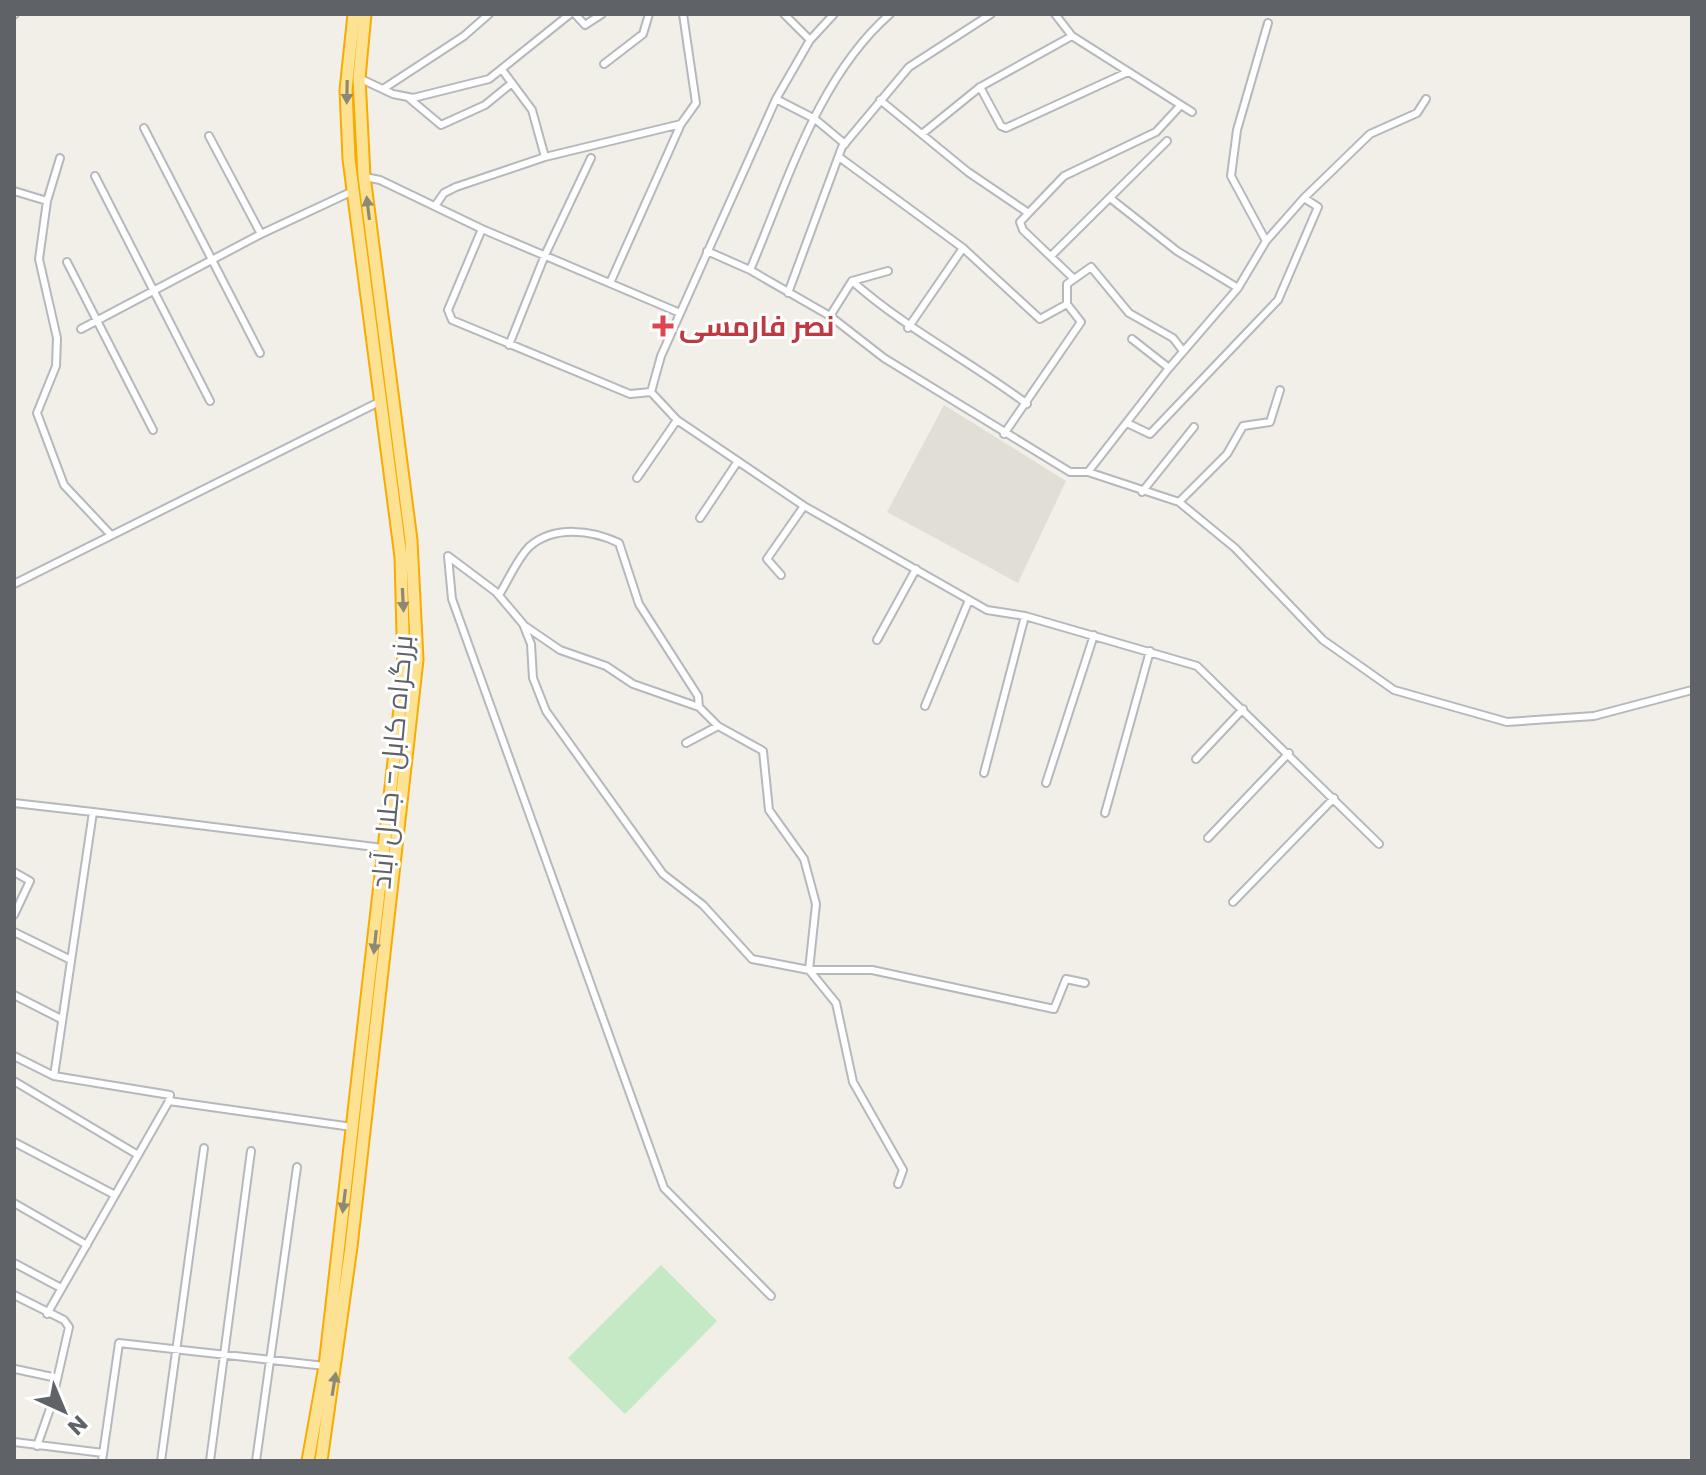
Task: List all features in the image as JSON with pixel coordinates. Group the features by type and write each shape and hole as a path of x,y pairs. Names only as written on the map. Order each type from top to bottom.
{"highway":[{"name":"بزرگراه کابل- جلال آباد","path":"308,1461 325,1366 358,1127 417,660 411,540 353,191 346,90 354,14"},
{"name":"بزرگراه کابل- جلال آباد","path":"321,1461 336,1370 404,673 401,557 364,176 359,78 365,14"}],"street":[{"path":"383,89 464,36 489,14"},
{"path":"409,98 489,79 572,14 585,25 602,14"},
{"path":"604,64 643,34 649,14"},
{"path":"610,283 681,124 697,99 683,14"},
{"path":"784,14 810,40"},
{"path":"651,392 680,313 776,99 810,40 834,14"},
{"path":"750,270 815,119 855,53 890,14"},
{"path":"788,293 845,144 909,67 991,14"},
{"path":"1055,14 1072,36 1192,112"},
{"path":"1266,241 1231,176 1237,130 1268,23"},
{"path":"922,134 980,87 1072,36"},
{"path":"503,71 532,110 545,157"},
{"path":"980,87 1001,126 1006,128 1128,72"},
{"path":"359,78 409,98 441,125 485,105 512,83"},
{"path":"776,99 815,119 845,144"},
{"path":"1088,472 1169,368 1238,288 1266,241 1304,198 1370,134 1417,113 1426,99"},
{"path":"880,100 968,172 1027,212"},
{"path":"1072,277 1020,226 1027,212 1064,176 1156,132 1180,106"},
{"path":"435,206 444,193 456,187 545,157 681,124"},
{"path":"144,128 260,353"},
{"path":"209,136 261,234"},
{"path":"1052,255 1167,141"},
{"path":"839,157 963,248 1040,319 1067,304"},
{"path":"60,158 47,201 39,259 57,338 56,366 37,413 64,485 111,535"},
{"path":"509,345 545,255 591,158"},
{"path":"95,176 210,401"},
{"path":"364,176 680,313"},
{"path":"14,191 47,201"},
{"path":"81,329 261,234 353,191"},
{"path":"1110,198 1177,251 1238,288"},
{"path":"1127,423 1150,434 1278,300 1318,207 1304,198"},
{"path":"482,229 448,314 462,327 630,394 651,392"},
{"path":"908,328 963,248"},
{"path":"707,251 750,270 830,316 884,358 1070,472 1088,472 1179,502 1235,548 1323,640 1394,690 1507,722 1594,716 1692,690"},
{"path":"67,262 153,430"},
{"path":"1004,434 1081,322 1067,304 1067,284 1072,277 1093,269 1129,313 1173,338 1183,351"},
{"path":"830,316 852,281 888,271"},
{"path":"852,281 908,328 986,373 1027,404"},
{"path":"1132,339 1169,368"},
{"path":"1179,502 1227,454 1243,426 1269,424 1280,390"},
{"path":"651,392 663,409 677,420 804,506 987,610 1025,616 1197,666 1379,844"},
{"path":"14,584 386,398"},
{"path":"637,478 677,420"},
{"path":"1142,492 1194,427"},
{"path":"700,518 738,461"},
{"path":"781,575 767,561 804,506"},
{"path":"499,595 528,548 551,534 596,532 619,543 639,604 698,696 699,707"},
{"path":"771,1296 664,1188 452,599 448,556 499,595 523,624 560,650 606,666 633,684 699,707 718,726 763,751 769,810 804,859 816,904 809,970 836,1003 853,1082 903,1170 898,1184"},
{"path":"877,640 916,569"},
{"path":"925,706 969,600"},
{"path":"984,773 1025,616"},
{"path":"523,624 531,644 533,678 546,711 663,874 703,905 752,959 809,970 872,970 1054,1009 1066,979 1085,983"},
{"path":"1046,783 1094,635"},
{"path":"1105,813 1150,651"},
{"path":"1196,759 1243,709"},
{"path":"686,743 718,726"},
{"path":"1208,838 1289,753"},
{"path":"1233,902 1334,798"},
{"path":"14,803 385,848"},
{"path":"54,1076 93,812"},
{"path":"14,872 30,881 14,915"},
{"path":"14,932 71,960"},
{"path":"14,995 61,1019"},
{"path":"14,1056 54,1076 170,1095 47,1314"},
{"path":"14,1081 138,1155"},
{"path":"169,1101 358,1127"},
{"path":"14,1142 115,1195"},
{"path":"161,1461 204,1148"},
{"path":"210,1461 251,1151"},
{"path":"256,1461 297,1167"},
{"path":"14,1203 87,1245"},
{"path":"14,1263 61,1288"},
{"path":"14,1295 64,1320 69,1327 37,1446"},
{"path":"102,1461 119,1343 325,1366"},
{"path":"15,1369 57,1378"},
{"path":"14,1442 103,1453"}],"shaded area":[{"path":"944,405 1066,481 1018,583 887,512"}],"green space":[{"path":"661,1265 717,1321 625,1414 568,1358"}],"place":[{"name":"نصر فارمسی","path":"663,326"}]}
